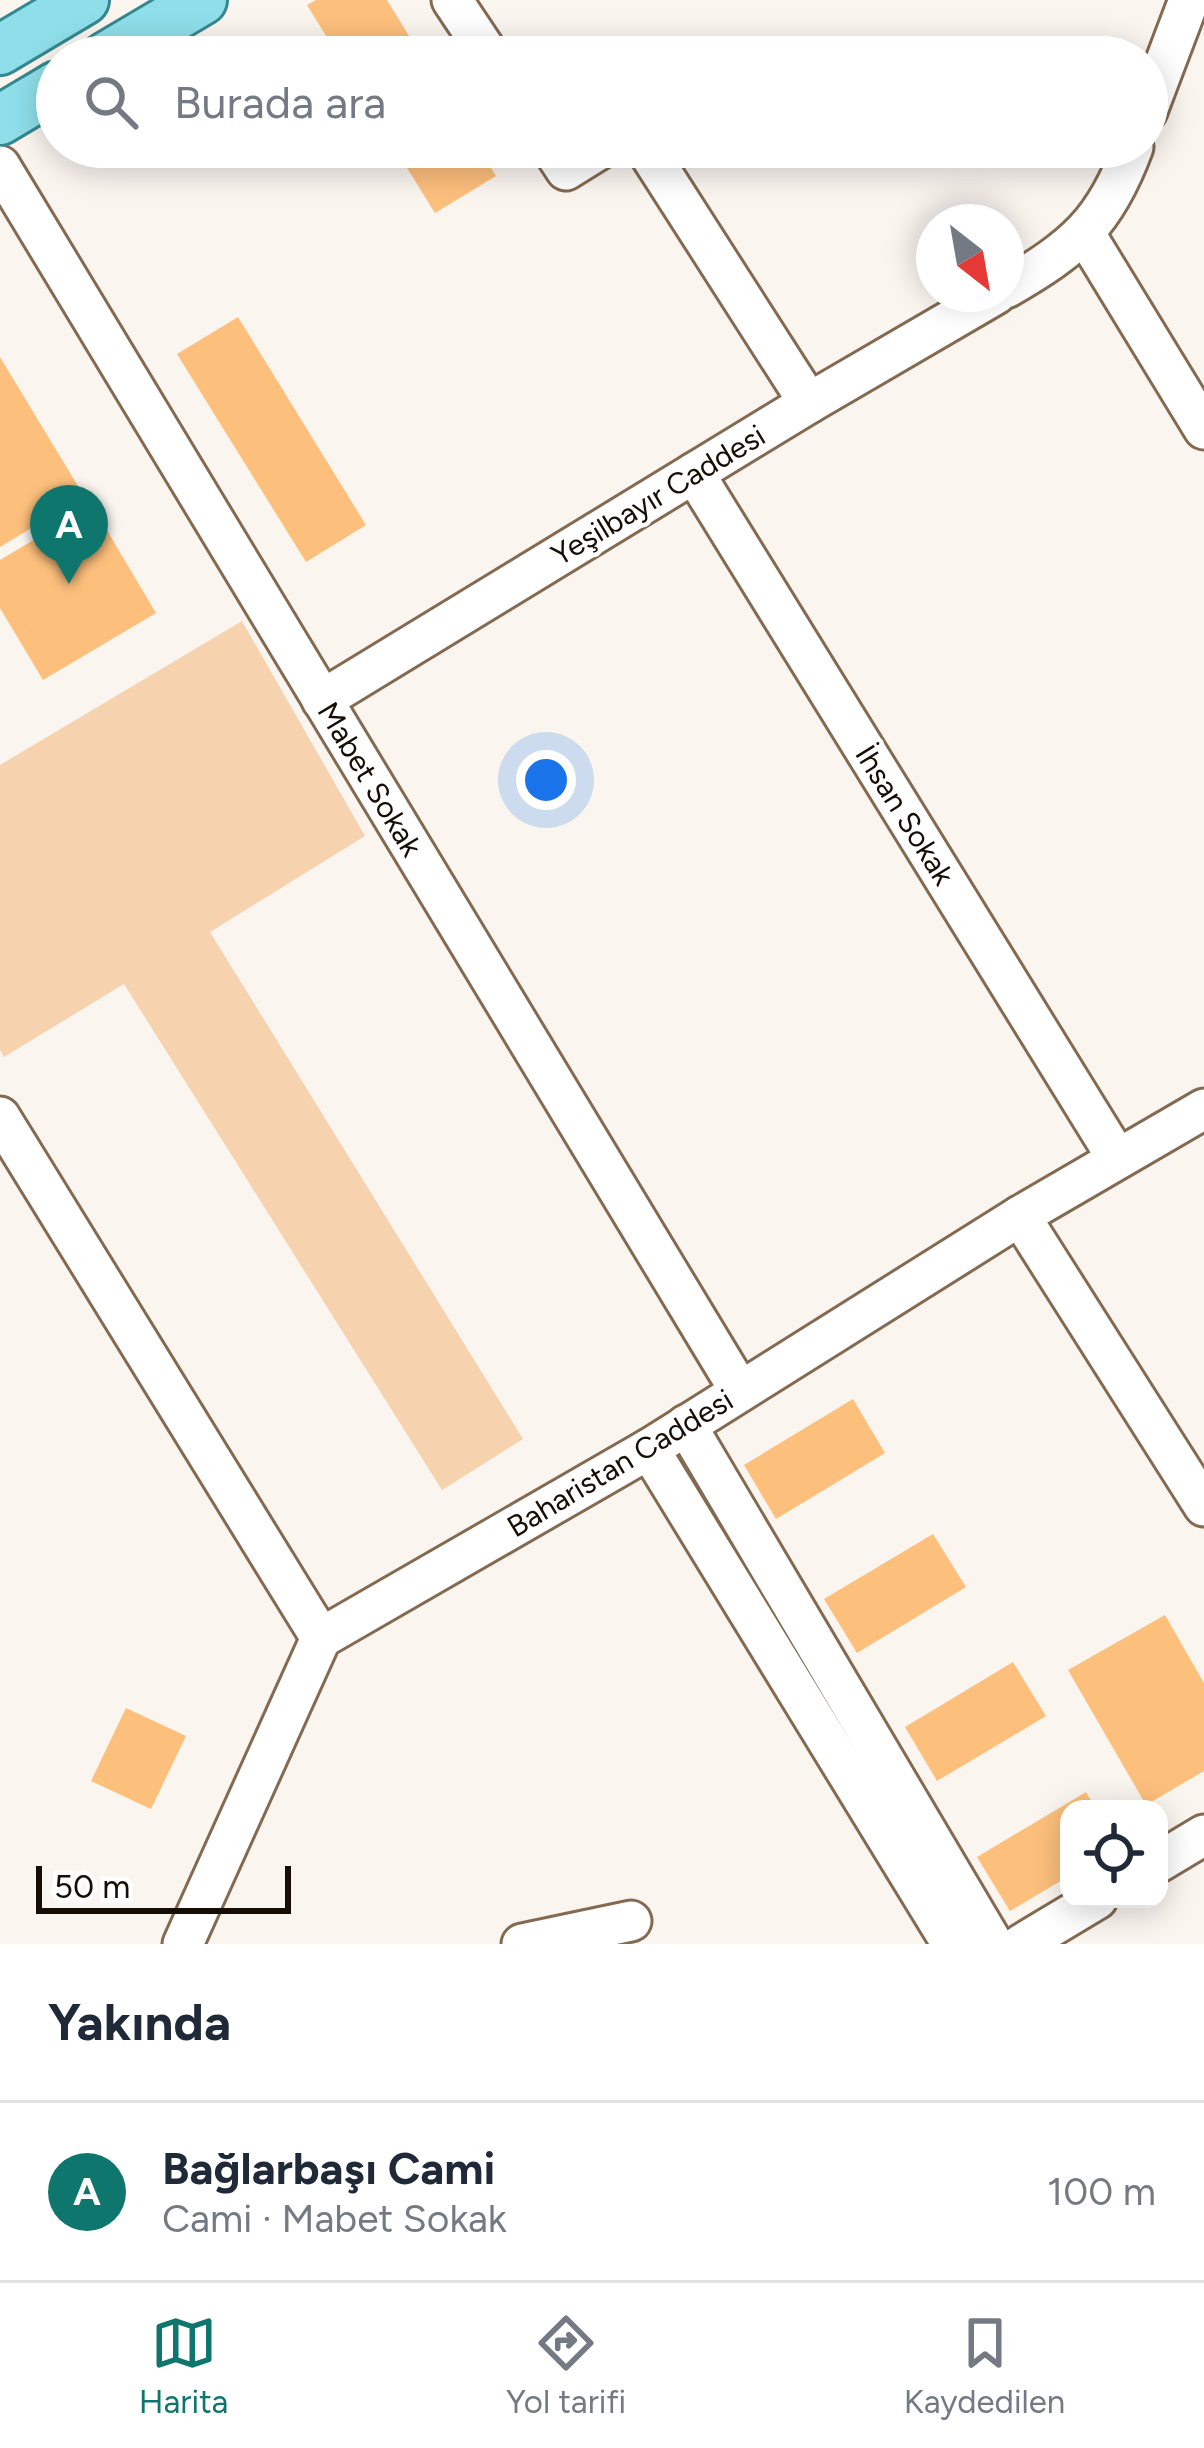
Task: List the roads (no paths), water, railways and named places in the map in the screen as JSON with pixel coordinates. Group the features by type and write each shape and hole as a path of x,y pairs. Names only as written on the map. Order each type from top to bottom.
{"main road":[{"path":"0,50 84,0"},
{"path":"141,36 202,0"},
{"path":"0,120 36,99"}],"street":[{"path":"452,0 476,36"},
{"path":"1168,57 1190,0"},
{"name":"Mabet Sokak","path":"0,166 740,1391"},
{"path":"658,168 809,403"},
{"path":"1024,277 1085,234 1111,198 1124,168"},
{"path":"1085,234 1204,429"},
{"name":"Yeşilbayır Caddesi","path":"322,700 965,312"},
{"name":"İhsan Sokak","path":"694,472 1117,1158"},
{"name":"Baharistan Caddesi","path":"321,1638 649,1449 1020,1216 1204,1109"},
{"path":"0,1117 321,1638 183,1944"},
{"path":"1020,1216 1204,1506"},
{"path":"686,1425 993,1944"},
{"path":"649,1449 952,1944"},
{"path":"1168,1857 1204,1835"},
{"path":"1022,1944 1082,1908"},
{"path":"522,1944 631,1921"}],"place":[{"name":"Bağlarbaşı Cami","path":"69,584"}]}
